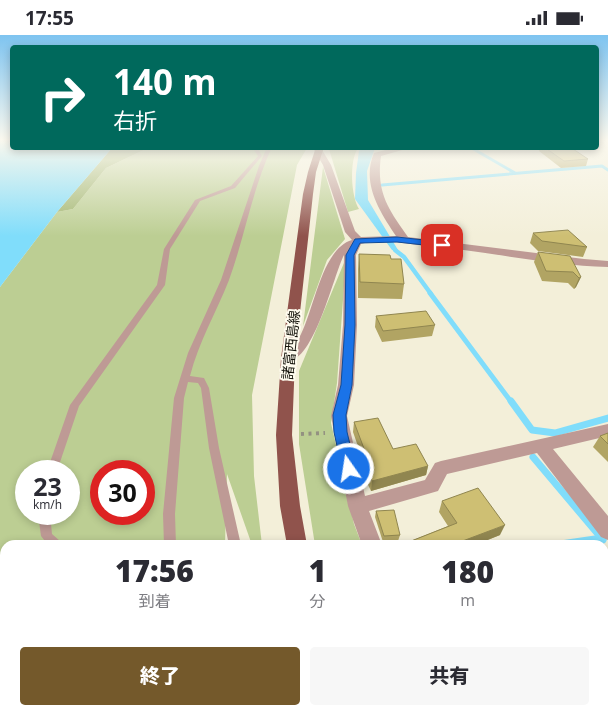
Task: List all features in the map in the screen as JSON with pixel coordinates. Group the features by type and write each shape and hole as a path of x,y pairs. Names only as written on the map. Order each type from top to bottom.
{"main road":[{"name":"諸富西島線","path":"295,540 290,506 284,435 288,358 312,172"}],"street":[{"path":"329,172 350,232 358,241"},
{"path":"374,172 378,200 401,239"},
{"path":"288,358 305,340 335,263 346,245 358,241 401,239 572,262 608,264"},
{"path":"358,241 350,255 350,325 346,385 339,415 341,432 358,505 370,540"},
{"path":"358,505 431,486 441,468 608,430"},
{"path":"541,445 608,531"}],"lane":[{"path":"56,460 76,405 160,285 167,249 198,200 233,187 246,172"},
{"path":"170,540 168,514 179,399 192,353 225,280 259,172"},
{"path":"184,379 201,380 205,387 214,448 234,540"},
{"path":"46,525 47,536 51,540"}],"path":[{"path":"284,435 341,432"}],"green space":[{"path":"92,172 103,172 73,209 57,212"},
{"path":"103,172 296,172 252,395 254,476 261,540 250,540 227,474 225,540 0,540 0,287 57,212 73,209"},
{"path":"322,172 324,172 345,239 327,260 303,326"},
{"path":"336,172 352,172 354,196 359,209 348,212"},
{"path":"346,258 337,383 331,423 354,524 360,540 314,540 299,444 299,371"}],"water":[{"path":"0,172 92,172 57,212 0,287"},
{"path":"367,172 368,200 398,250 392,250 355,199 356,173"}],"building":[{"path":"568,230 587,247 542,241 533,233"},
{"path":"538,252 570,256 581,277 579,278 573,272 546,271"},
{"path":"359,254 390,255 391,259 401,259 404,284 360,282"},
{"path":"426,311 435,325 383,331 376,316"},
{"path":"378,418 393,449 416,444 428,466 372,481 362,460 361,455 366,454 354,422"},
{"path":"608,433 608,444 600,436"},
{"path":"478,488 505,525 465,540 414,540 457,523 442,501"},
{"path":"394,510 400,535 384,536 376,511"}],"waterway":[{"path":"382,185 536,172"},
{"path":"395,250 404,257 431,294"},
{"path":"430,293 512,403"},
{"path":"511,401 532,430 555,433 608,418"},
{"path":"533,457 603,540 599,540"},
{"path":"595,540 602,539"}],"route":[{"path":"349,469 339,415 346,385 350,325 350,255 358,241 397,239 442,245"}]}
